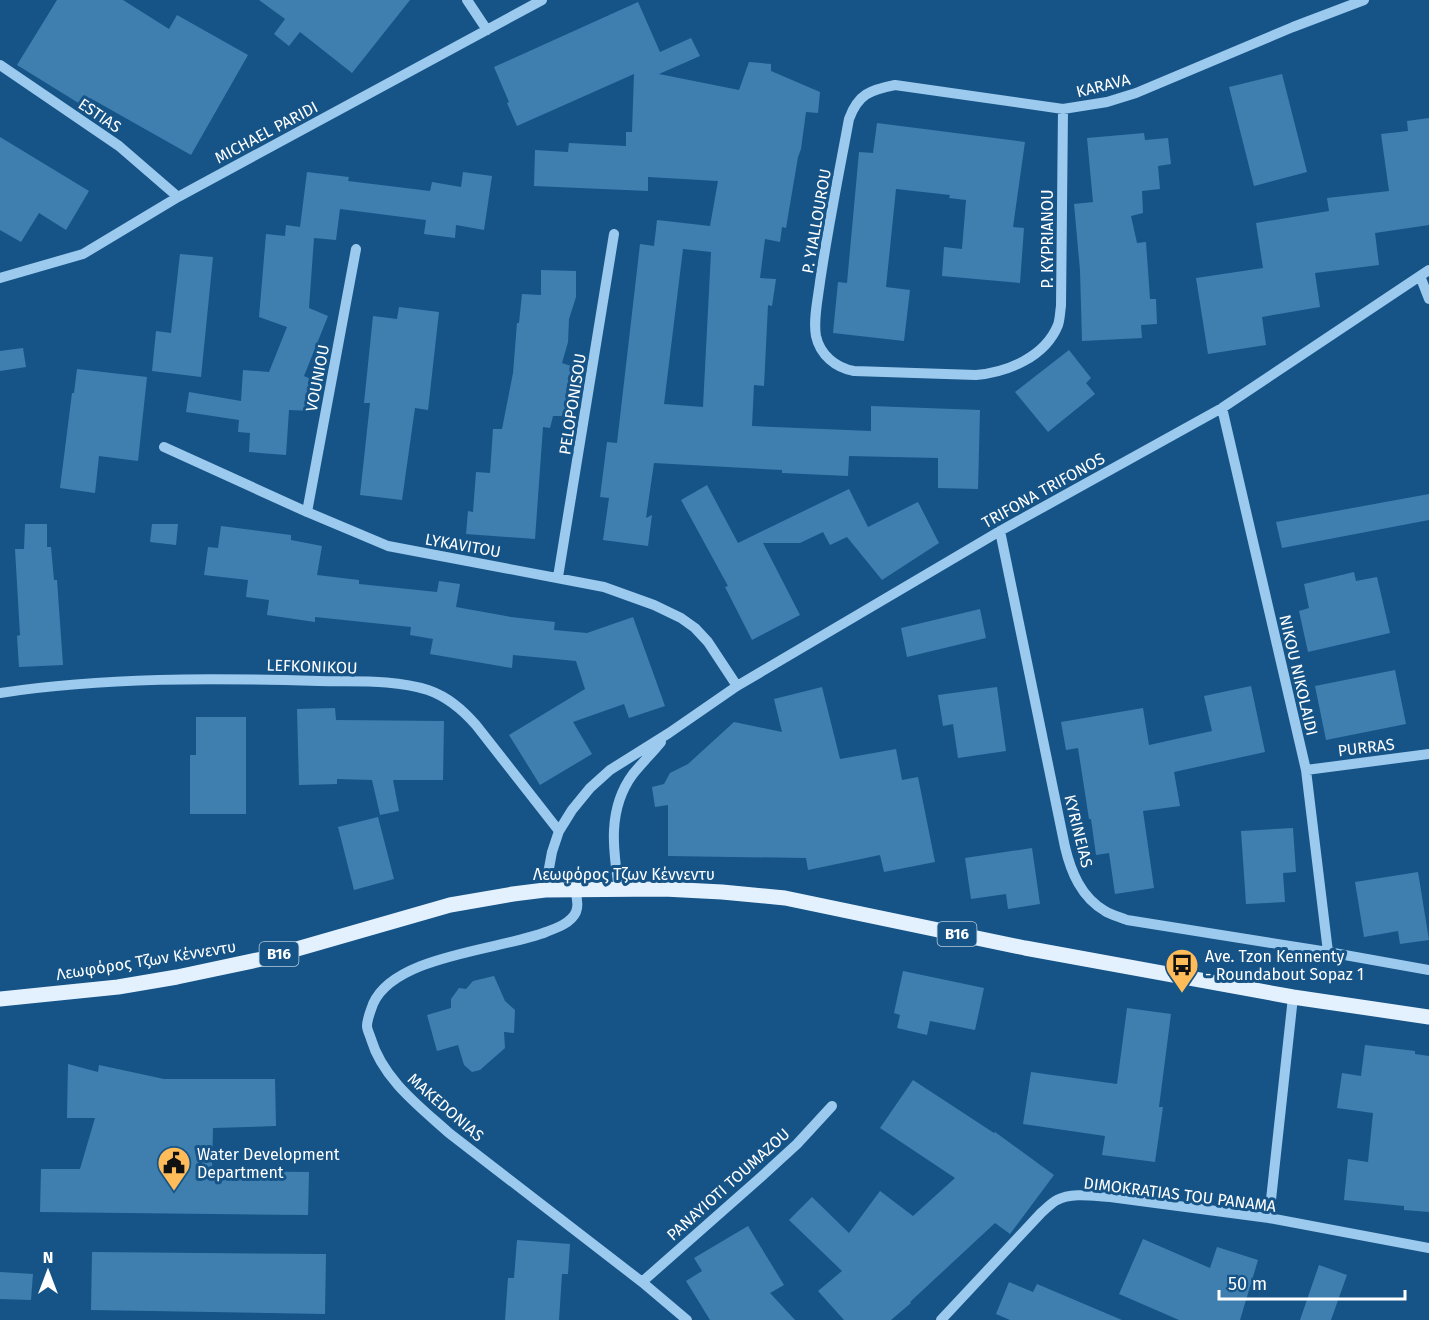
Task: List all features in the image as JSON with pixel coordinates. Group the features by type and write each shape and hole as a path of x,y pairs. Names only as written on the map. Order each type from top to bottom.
{"main road":[{"name":"Λεωφόρος Τζων Κέννεντυ","path":"0,999 118,987 177,977 262,959 450,905 513,894 545,890 664,889 785,898 1026,948 1293,997 1429,1017"}],"street":[{"path":"467,0 487,30"},
{"name":"MICHAEL PARIDI","path":"0,278 83,254 178,197 542,0"},
{"name":"KARAVA","path":"849,119 858,100 867,93 895,85 1063,109 1107,102 1136,93 1293,27 1364,0"},
{"name":"ESTIAS","path":"0,65 119,146 178,197"},
{"name":"P. KYPRIANOU","path":"816,328 818,342 823,353 839,367 854,371 992,374 1019,364 1046,344 1059,323 1061,306 1063,109"},
{"name":"P. YIALLOUROU","path":"816,328 822,270 849,119"},
{"name":"PELOPONISOU","path":"558,578 614,234"},
{"name":"VOUNIOU","path":"307,512 356,249"},
{"path":"1425,273 1429,299"},
{"name":"TRIFONA TRIFONOS","path":"545,890 552,852 559,831 590,788 610,770 737,686 1000,531 1222,408 1425,273"},
{"name":"NIKOU NIKOLAIDI","path":"1222,408 1306,770 1328,951"},
{"name":"LYKAVITOU","path":"164,447 388,546 604,587 654,605 681,618 694,628 708,642 737,686"},
{"name":"KYRINEIAS","path":"1000,531 1065,847 1080,886 1090,899 1104,910 1127,920 1328,951 1429,970"},
{"name":"LEFKONIKOU","path":"0,693 40,687 178,679 385,683 428,690 462,709 559,831"},
{"name":"TRIFONA TRIFONOS","path":"619,889 613,849 616,813 632,776 669,733"},
{"name":"PURRAS","path":"1306,770 1429,754"},
{"name":"MAKEDONIAS","path":"575,890 577,911 572,918 553,930 434,961 397,977 383,988 376,998 367,1026 378,1056 394,1081 419,1106 687,1320"},
{"path":"1269,1218 1293,997"},
{"name":"PANAYIOTI TOUMAZOU","path":"642,1282 797,1144 832,1106"},
{"name":"DIMOKRATIAS TOU PANAMA","path":"941,1320 1041,1213 1056,1200 1069,1197 1110,1197 1269,1218 1429,1248"}],"building":[{"path":"57,0 123,0 169,29 177,15 248,55 191,155 90,98 85,107 17,65"},
{"path":"259,0 410,0 352,73 300,32 289,46 274,34 285,19"},
{"path":"638,2 660,52 691,38 700,56 659,74 739,90 749,62 771,64 771,71 820,92 818,113 806,112 786,228 782,227 780,242 765,239 760,278 776,279 772,306 768,305 764,386 754,385 752,426 871,431 871,406 980,410 978,489 938,488 938,458 849,456 848,476 654,463 646,518 652,515 648,546 603,540 609,498 600,497 607,442 617,443 640,244 654,246 657,220 710,226 718,181 648,177 648,191 534,186 535,150 568,152 569,143 626,146 626,132 632,132 634,74 517,126 494,67","holes":["683,249 711,252 703,407 664,404"]},
{"path":"1282,74 1307,172 1254,186 1229,87"},
{"path":"1429,118 1429,225 1375,233 1379,265 1315,273 1320,307 1262,317 1266,345 1208,354 1196,278 1263,268 1256,223 1329,211 1327,198 1389,191 1381,134 1408,131 1407,121"},
{"path":"877,123 1025,142 1013,227 1024,228 1020,283 942,276 944,247 962,249 966,200 949,198 950,195 896,189 886,287 910,290 904,341 833,333 838,282 847,283 859,152 873,153"},
{"path":"1144,133 1145,140 1168,138 1171,164 1158,166 1160,189 1142,191 1143,213 1131,216 1137,243 1146,242 1150,299 1156,299 1157,324 1141,325 1142,338 1082,341 1080,270 1074,204 1093,202 1087,138"},
{"path":"0,137 89,191 66,230 39,213 21,242 0,230"},
{"path":"307,172 349,177 348,181 430,191 432,182 461,187 463,172 492,176 484,230 456,225 455,238 424,234 426,220 340,209 336,240 314,238 309,308 328,316 304,376 316,381 313,411 289,410 286,455 249,452 250,433 238,432 239,420 186,412 189,392 241,401 243,370 269,372 287,327 259,317 266,234 285,236 286,225 300,227"},
{"path":"180,254 213,257 201,377 152,371 156,331 171,333"},
{"path":"541,270 576,271 576,297 569,319 568,342 562,363 574,367 569,416 553,416 550,428 543,427 535,539 466,534 468,511 473,512 476,472 490,473 493,429 502,429 513,373 522,294 541,295"},
{"path":"399,307 439,312 428,410 415,408 402,500 360,495 370,403 364,403 373,316 397,319"},
{"path":"23,348 26,367 0,371 0,351"},
{"path":"1069,350 1091,378 1086,383 1095,394 1048,432 1015,392"},
{"path":"77,369 147,377 138,461 99,456 95,493 60,488"},
{"path":"707,485 738,543 849,489 868,527 918,502 939,543 882,580 847,537 830,545 823,532 800,543 763,543 800,615 752,640 725,587 728,586 681,500"},
{"path":"1429,494 1429,520 1282,548 1276,522"},
{"path":"25,524 47,524 47,547 51,547 54,580 57,580 63,665 19,667 17,636 20,635 15,549 24,549"},
{"path":"152,524 178,524 176,545 150,542"},
{"path":"221,526 291,535 291,540 322,546 317,575 359,580 359,584 437,592 439,581 460,584 456,607 555,622 554,630 587,633 633,617 665,706 629,718 624,704 573,722 592,754 540,785 509,735 585,689 576,661 513,655 512,668 430,654 433,639 410,635 411,627 315,617 315,622 267,615 269,600 246,597 248,580 204,575 208,547 218,548"},
{"path":"1354,572 1356,581 1377,577 1390,633 1308,652 1299,611 1309,608 1304,584"},
{"path":"980,609 986,638 907,657 901,628"},
{"path":"1395,670 1406,724 1326,740 1315,686"},
{"path":"1251,686 1265,752 1174,772 1180,806 1143,811 1154,888 1115,894 1109,853 1096,855 1078,748 1066,750 1061,722 1143,708 1149,745 1212,731 1204,696"},
{"path":"822,687 840,759 896,749 902,780 918,777 935,862 884,872 880,855 808,870 806,858 668,856 668,805 655,807 652,787 664,784 670,773 688,764 734,722 782,732 774,699"},
{"path":"997,687 1006,751 958,758 953,724 943,726 938,695"},
{"path":"335,708 336,720 444,721 443,780 393,780 399,811 380,815 372,780 337,779 337,784 299,785 297,709"},
{"path":"196,717 246,717 246,814 190,814 190,755 196,755"},
{"path":"378,817 394,879 354,890 338,827"},
{"path":"1293,828 1296,872 1283,873 1285,902 1246,904 1241,831"},
{"path":"1032,848 1040,904 1008,909 1006,894 971,899 965,858"},
{"path":"1418,872 1429,940 1400,944 1398,931 1364,937 1355,882"},
{"path":"903,971 984,988 975,1030 930,1021 927,1035 897,1028 900,1015 894,1013"},
{"path":"494,976 505,1001 515,1010 514,1033 504,1032 505,1048 480,1070 472,1072 464,1065 458,1045 437,1051 427,1015 451,1008 451,999 459,988 466,989 473,981"},
{"path":"1127,1008 1171,1014 1159,1107 1163,1107 1155,1162 1102,1155 1105,1136 1023,1124 1031,1072 1117,1084"},
{"path":"1365,1045 1415,1051 1415,1054 1429,1056 1429,1212 1404,1210 1404,1206 1344,1200 1348,1159 1368,1162 1373,1113 1337,1108 1342,1073 1361,1076"},
{"name":"Water Development Department","path":"68,1064 98,1072 99,1065 164,1079 275,1079 276,1126 213,1128 212,1171 309,1172 308,1215 40,1212 41,1169 80,1169 95,1118 67,1118"},
{"path":"913,1080 995,1132 1054,1175 1010,1234 995,1223 891,1320 844,1320 818,1291 842,1271 789,1220 812,1197 849,1233 880,1191 913,1216 955,1178 880,1128"},
{"path":"748,1226 784,1285 770,1293 795,1320 710,1320 686,1281 702,1271 694,1258"},
{"path":"1143,1239 1210,1268 1217,1247 1258,1260 1240,1320 1179,1320 1119,1294"},
{"path":"517,1240 570,1244 568,1274 562,1274 559,1320 505,1320 508,1278 514,1278"},
{"path":"92,1252 326,1254 325,1314 91,1310"},
{"path":"1319,1265 1347,1275 1331,1320 1300,1320"},
{"path":"0,1272 33,1274 31,1300 0,1299"},
{"path":"1009,1282 1033,1292 1037,1284 1122,1320 1010,1320 996,1314"}],"place":[{"name":"Ave. Tzon Kennenty - Roundabout Sopaz 1","path":"1182,994"},
{"name":"Water Development Department","path":"174,1192"}]}
